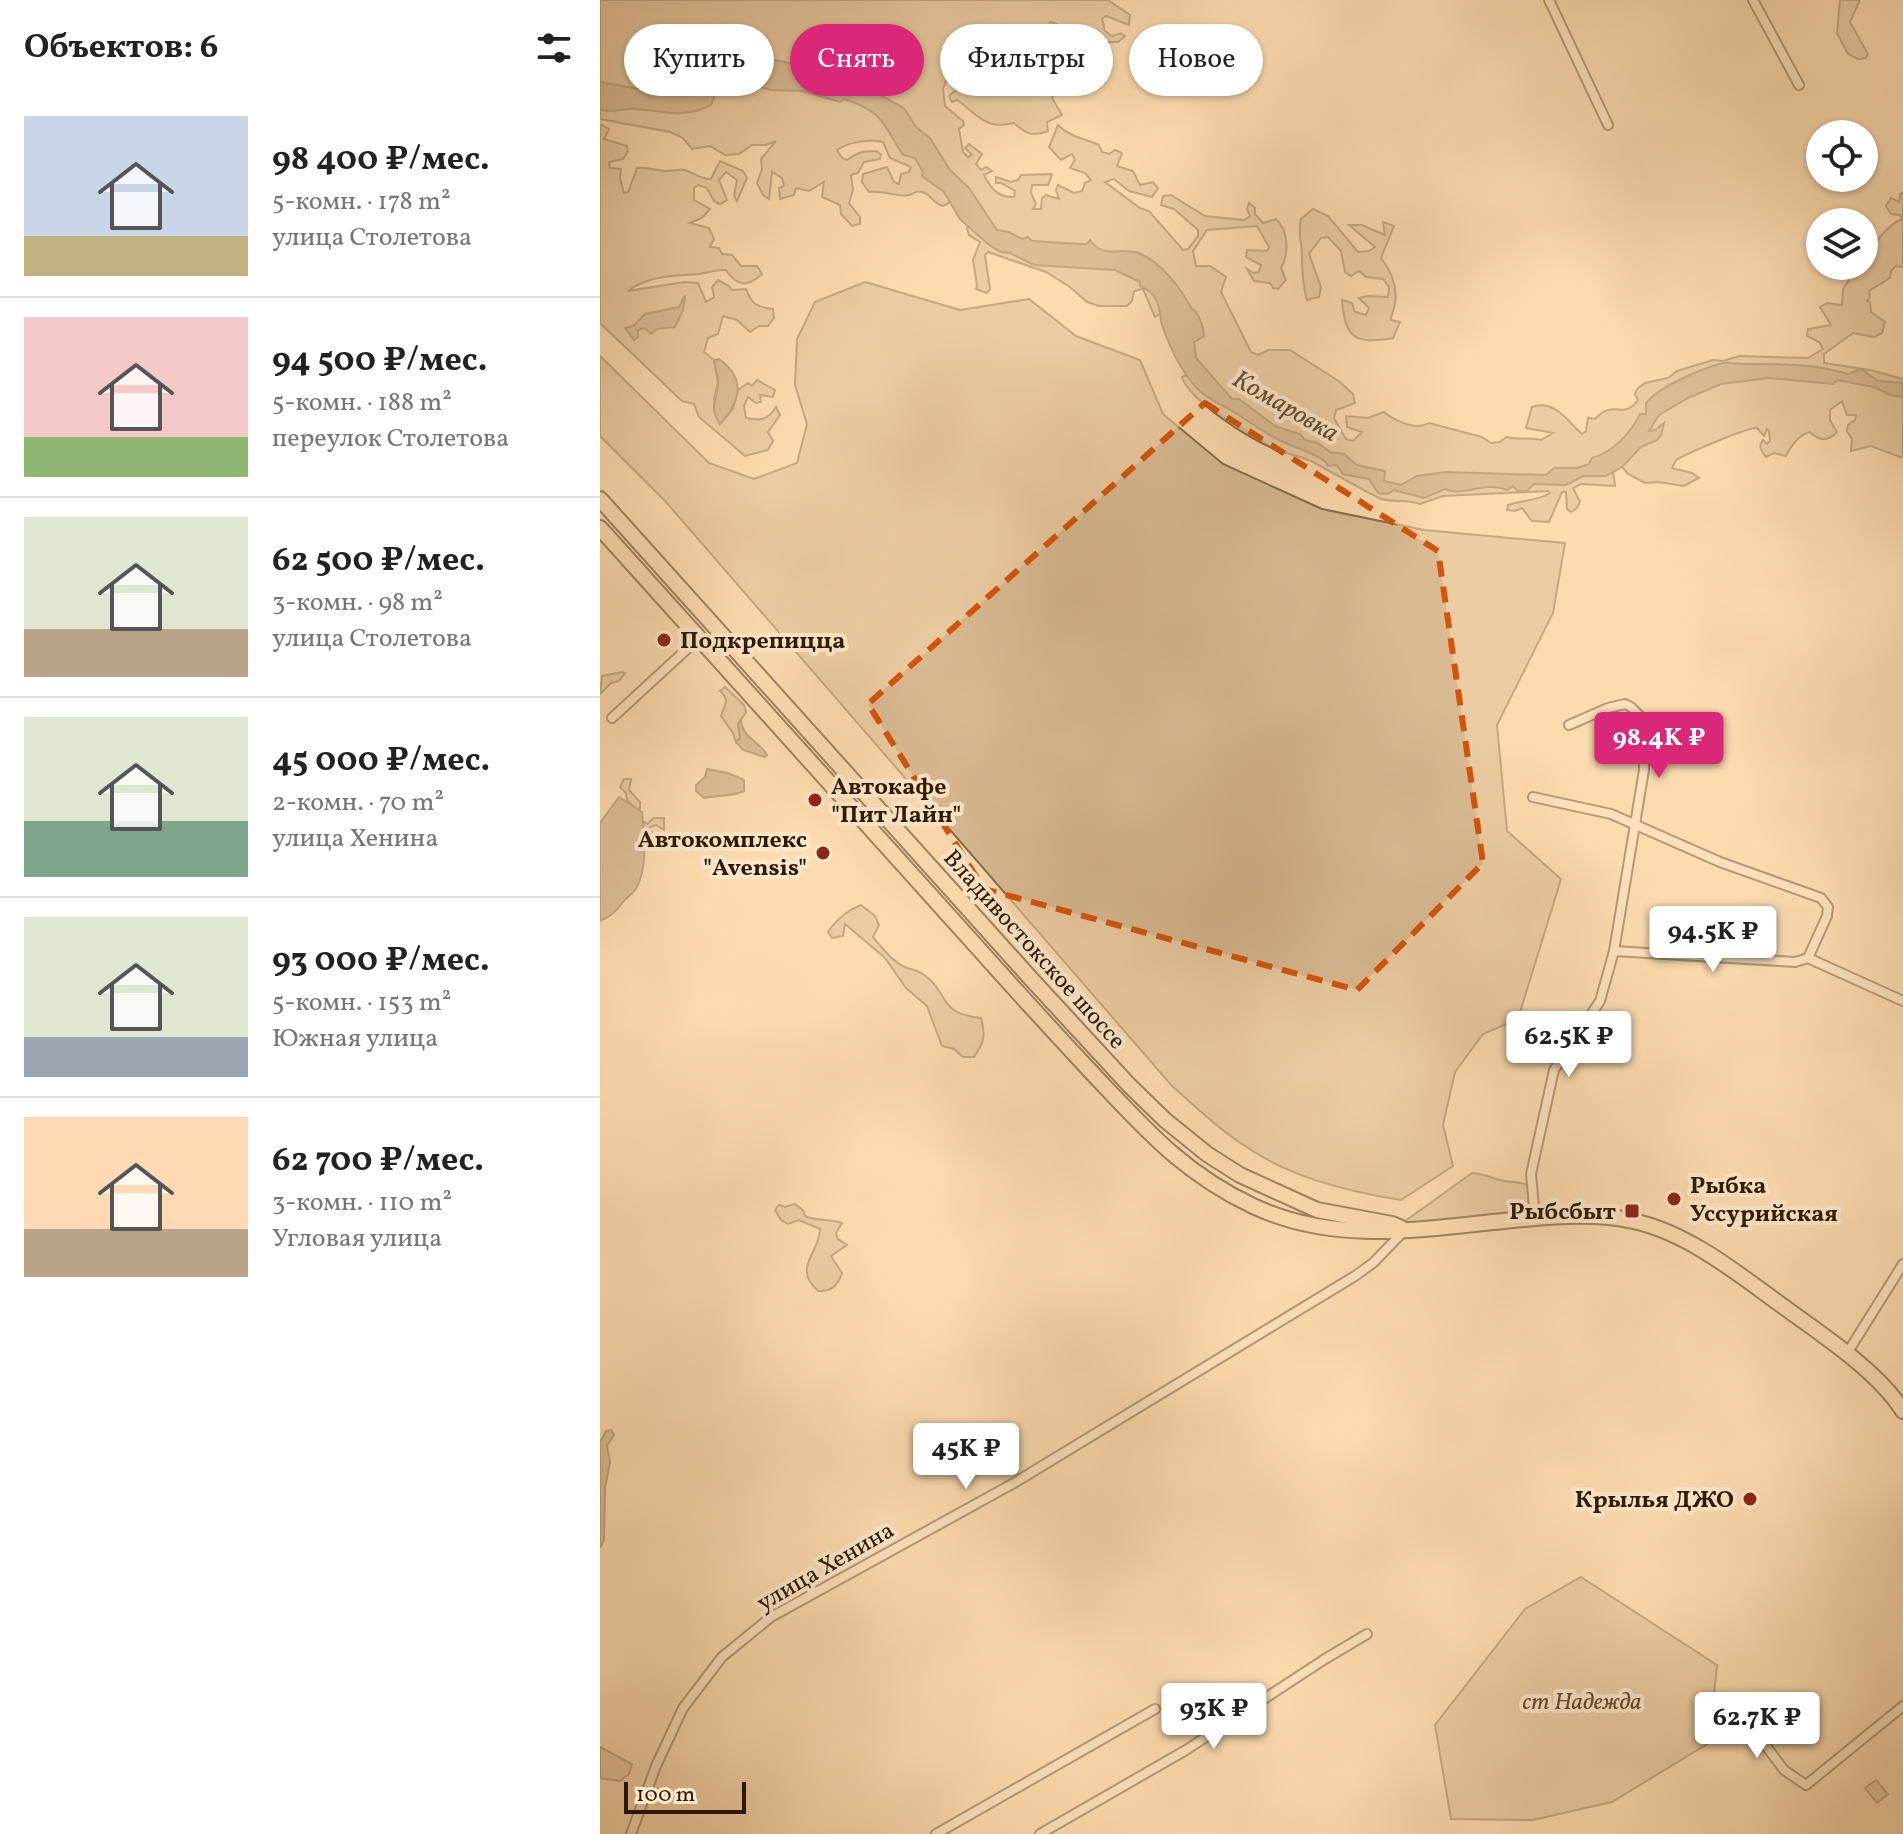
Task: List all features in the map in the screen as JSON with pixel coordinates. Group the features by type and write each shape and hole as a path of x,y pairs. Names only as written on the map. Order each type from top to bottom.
{"highway":[{"name":"Владивостокское шоссе","path":"600,499 1034,982 1142,1097 1207,1154 1240,1175 1317,1210 1392,1224 1405,1230"},
{"name":"Владивостокское шоссе","path":"600,528 1146,1132 1183,1164 1255,1207 1293,1222 1334,1231 1380,1233 1570,1215 1610,1217 1658,1228 1717,1260 1846,1355 1870,1375 1903,1411"},
{"path":"1128,1112 1141,1110 1142,1097"}],"street":[{"path":"1549,0 1608,125"},
{"path":"1753,0 1799,85"},
{"path":"612,718 699,638"},
{"path":"1535,1218 1531,1174 1554,1070 1600,1001 1614,951 1644,770 1644,732 1640,716 1631,707 1625,704 1569,725"},
{"path":"1533,797 1611,814 1720,862 1821,898 1828,907 1827,916 1808,958"},
{"path":"1614,951 1774,962 1795,962 1808,958 1903,1001"},
{"name":"улица Хенина","path":"631,1834 656,1766 683,1708 722,1657 771,1617 1014,1483 1355,1276 1373,1263 1405,1230"},
{"path":"1846,1355 1903,1264"},
{"path":"1040,1834 1186,1750 1367,1634"},
{"path":"1735,1705 1784,1770 1806,1785 1903,1706"},
{"path":"936,1834 1155,1709"}],"highlighted area":[{"path":"1205,403 1438,551 1483,863 1357,990 984,889 868,704"}],"green space":[{"path":"600,0 1108,0 1130,15 1129,25 1106,16 1102,19 1103,24 940,24 940,96 944,96 945,106 963,121 964,125 959,129 963,152 968,157 972,155 965,148 969,144 982,154 976,164 981,170 986,167 992,171 984,175 993,188 1004,196 1014,197 1015,191 996,183 996,177 1011,182 1021,175 1052,174 1048,185 1032,185 1031,193 1036,204 1033,209 1041,209 1042,198 1046,195 1059,199 1058,185 1074,193 1082,191 1085,183 1091,180 1085,173 1070,168 1075,160 1072,154 1061,160 1049,147 1058,125 1072,135 1099,145 1102,152 1109,154 1115,150 1122,153 1117,166 1133,171 1140,185 1153,182 1158,188 1152,197 1129,191 1114,179 1105,182 1140,208 1149,211 1183,250 1188,249 1198,236 1198,230 1174,209 1161,205 1163,196 1171,195 1205,216 1244,220 1250,216 1247,209 1249,203 1263,223 1276,219 1286,243 1281,268 1286,280 1278,289 1270,283 1254,281 1247,269 1259,272 1261,265 1246,257 1247,250 1267,251 1269,247 1257,226 1207,230 1193,251 1196,266 1210,266 1226,277 1221,292 1251,352 1258,355 1268,350 1290,350 1353,394 1355,403 1336,410 1334,418 1346,439 1353,441 1362,432 1347,427 1346,416 1368,418 1384,412 1406,424 1418,426 1429,423 1482,437 1491,443 1500,442 1506,437 1541,440 1553,433 1526,428 1532,407 1540,405 1560,413 1582,434 1586,431 1588,418 1595,419 1608,410 1628,409 1638,400 1635,394 1637,389 1645,383 1668,378 1677,371 1739,356 1808,358 1823,349 1819,342 1807,336 1808,329 1831,325 1820,307 1827,303 1842,305 1843,289 1849,280 1878,280 1878,240 1902,219 1900,215 1891,214 1886,206 1891,198 1899,202 1903,192 1903,267 1896,266 1890,278 1869,291 1867,301 1870,302 1871,312 1885,322 1882,333 1874,337 1853,333 1824,354 1824,363 1903,379 1903,458 1871,446 1851,451 1852,439 1847,431 1856,415 1847,415 1842,401 1830,410 1830,420 1837,432 1824,439 1806,433 1795,441 1786,456 1774,453 1766,457 1761,444 1763,440 1767,444 1770,441 1769,431 1767,429 1764,436 1757,428 1751,429 1676,460 1672,468 1699,478 1684,486 1645,483 1622,467 1613,471 1615,486 1581,484 1573,488 1580,502 1571,512 1567,509 1566,492 1562,492 1549,522 1532,521 1522,508 1507,510 1508,505 1540,498 1550,493 1548,491 1443,496 1420,504 1382,499 1308,460 1261,443 1208,408 1187,387 1182,377 1196,358 1194,342 1204,336 1203,327 1160,314 1155,317 1143,289 1134,291 1132,301 1127,306 1099,306 1087,302 1046,272 988,252 985,255 990,289 987,293 976,289 973,260 980,242 969,235 967,228 978,204 970,192 943,206 917,191 905,196 869,192 862,182 863,174 887,167 894,182 899,184 901,174 909,172 911,167 890,158 883,142 859,142 837,150 847,160 864,152 877,151 881,155 880,159 864,162 858,173 851,175 853,190 849,203 860,217 860,224 852,226 841,214 840,205 822,197 824,182 809,191 796,188 794,195 780,199 779,188 784,186 782,178 772,172 769,199 763,195 757,183 762,169 761,159 776,141 752,145 739,154 725,155 710,146 692,149 683,138 670,132 600,119"},
{"path":"1840,0 1860,0 1850,22 1868,54 1866,58 1858,59 1848,54 1837,33"},
{"path":"1121,33 1125,36 1113,42 1113,36"},
{"path":"949,96 1053,96 1062,115 1047,122 1048,131 1033,134 1014,123 989,123 957,100 952,102"},
{"path":"600,124 609,129 604,139 627,146 628,151 623,159 609,162 610,168 621,169 624,193 628,192 637,168 685,170 711,179 720,161 743,171 747,178 737,201 734,196 737,180 726,172 719,180 727,200 720,204 714,201 707,188 698,185 694,188 694,200 710,209 702,218 690,223 709,228 714,239 710,247 719,248 722,254 732,255 741,266 757,266 762,274 747,283 734,280 726,270 672,276 653,279 628,291 684,282 698,283 706,302 714,297 712,287 718,280 732,290 746,289 756,304 773,309 774,318 768,326 759,326 750,332 737,320 723,316 718,334 708,338 704,352 714,360 718,383 714,399 720,424 733,409 738,390 748,383 752,386 757,380 775,390 773,397 760,395 761,402 756,403 748,397 744,406 746,418 756,419 767,417 776,407 780,415 768,432 773,441 768,450 745,456 699,417 694,404 682,401 600,323"},
{"path":"1313,209 1328,216 1358,252 1375,247 1349,225 1362,225 1385,235 1383,222 1394,226 1381,258 1395,288 1391,320 1400,322 1393,338 1361,339 1350,331 1342,300 1352,303 1355,312 1366,315 1369,308 1359,298 1388,297 1389,287 1383,279 1366,277 1359,271 1351,276 1345,272 1341,251 1328,237 1321,238 1309,254 1321,287 1319,297 1307,300 1300,225 1301,219"},
{"path":"865,282 960,310 1029,299 1076,336 1140,360 1163,414 1223,464 1322,509 1424,530 1565,543 1553,613 1497,725 1507,831 1561,879 1518,1019 1483,1034 1455,1072 1443,1125 1453,1166 1401,1200 1337,1187 1276,1164 1230,1136 1172,1086 666,502 600,436 600,356 709,463 754,479 797,463 807,424 795,385 797,339 815,302"},
{"path":"625,673 619,681 611,683 600,694 602,676"},
{"path":"725,687 744,705 746,712 738,724 741,738 736,742 721,716 726,700 720,691"},
{"path":"624,779 631,779 629,790 640,802 640,808 636,810 620,787"},
{"path":"654,818 664,818 664,830 656,825 648,828 654,835 662,836 662,843 656,845 645,842 641,829 643,821 647,824"},
{"path":"861,905 875,916 879,925 873,937 892,958 932,981 957,1012 981,1018 983,1038 974,1057 963,1057 954,1049 942,1046 927,1006 906,988 885,958 845,924 843,936 832,938 828,932 834,924"},
{"path":"1472,1173 1528,1185 1531,1211 1410,1224 1404,1222"},
{"path":"795,1204 805,1216 842,1223 836,1233 838,1239 847,1245 831,1256 842,1273 831,1289 818,1291 807,1275 820,1229 799,1220 788,1224 781,1220 775,1210 779,1205"},
{"name":"ст Надежда","path":"1581,1577 1717,1665 1709,1743 1612,1802 1533,1820 1451,1819 1435,1725 1525,1609"},
{"path":"600,1747 632,1764 629,1774 620,1781 600,1778"},
{"path":"1876,1780 1888,1794 1877,1803 1865,1788"}],"shaded area":[{"path":"774,60 790,64 790,91 774,90"},
{"path":"600,82 624,86 624,96 714,96 711,105 690,112 600,110"},
{"path":"819,96 882,96 904,108 916,127 930,138 950,170 969,188 997,230 1022,239 1028,237 1032,241 1087,244 1090,240 1101,250 1134,252 1156,263 1182,292 1202,324 1204,336 1194,342 1196,358 1232,399 1239,399 1275,426 1300,434 1305,440 1318,443 1330,452 1344,454 1357,465 1385,471 1384,481 1401,485 1417,476 1445,472 1546,475 1554,468 1577,468 1589,464 1592,458 1607,452 1620,441 1640,414 1646,414 1646,403 1653,396 1682,378 1723,363 1809,366 1848,374 1861,369 1878,381 1903,383 1903,397 1874,387 1837,380 1833,384 1769,378 1721,384 1659,415 1649,431 1664,423 1657,440 1641,447 1622,467 1606,476 1583,476 1566,485 1534,484 1527,491 1518,491 1513,486 1507,490 1499,487 1459,492 1445,489 1424,498 1394,490 1388,494 1378,493 1369,479 1343,474 1337,465 1328,466 1315,455 1275,438 1202,393 1177,359 1162,325 1156,299 1140,286 1140,282 1115,270 1034,265 989,245 960,219 944,192 922,176 915,158 903,155 875,114 844,99 840,102"},
{"path":"685,295 683,310 675,327 657,329 651,334 644,328 638,330 638,337 634,340 625,328 633,326 645,314 679,307"},
{"path":"719,359 734,374 738,391 720,424 714,412 718,380 714,360"},
{"path":"741,721 748,736 767,755 765,757 743,750 736,742 740,738 738,724"},
{"path":"707,769 744,780 744,791 704,798 696,791 696,785 705,777"},
{"path":"619,797 642,812 643,870 634,891 614,913 600,921 600,823"},
{"path":"611,1430 614,1435 607,1446 610,1462 605,1488 604,1540 600,1548 600,1442 606,1431"}],"place":[{"name":"Подкрепицца","path":"664,640"},
{"name":"Автокафе \"Пит Лайн\"","path":"815,800"},
{"name":"Автокомплекс \"Avensis\"","path":"823,853"},
{"name":"Рыбка Уссурийская","path":"1674,1199"},
{"name":"Рыбсбыт","path":"1632,1211"},
{"name":"Крылья ДЖО","path":"1750,1499"}],"water label":[{"name":"Комаровка","path":"1286,405"}]}
